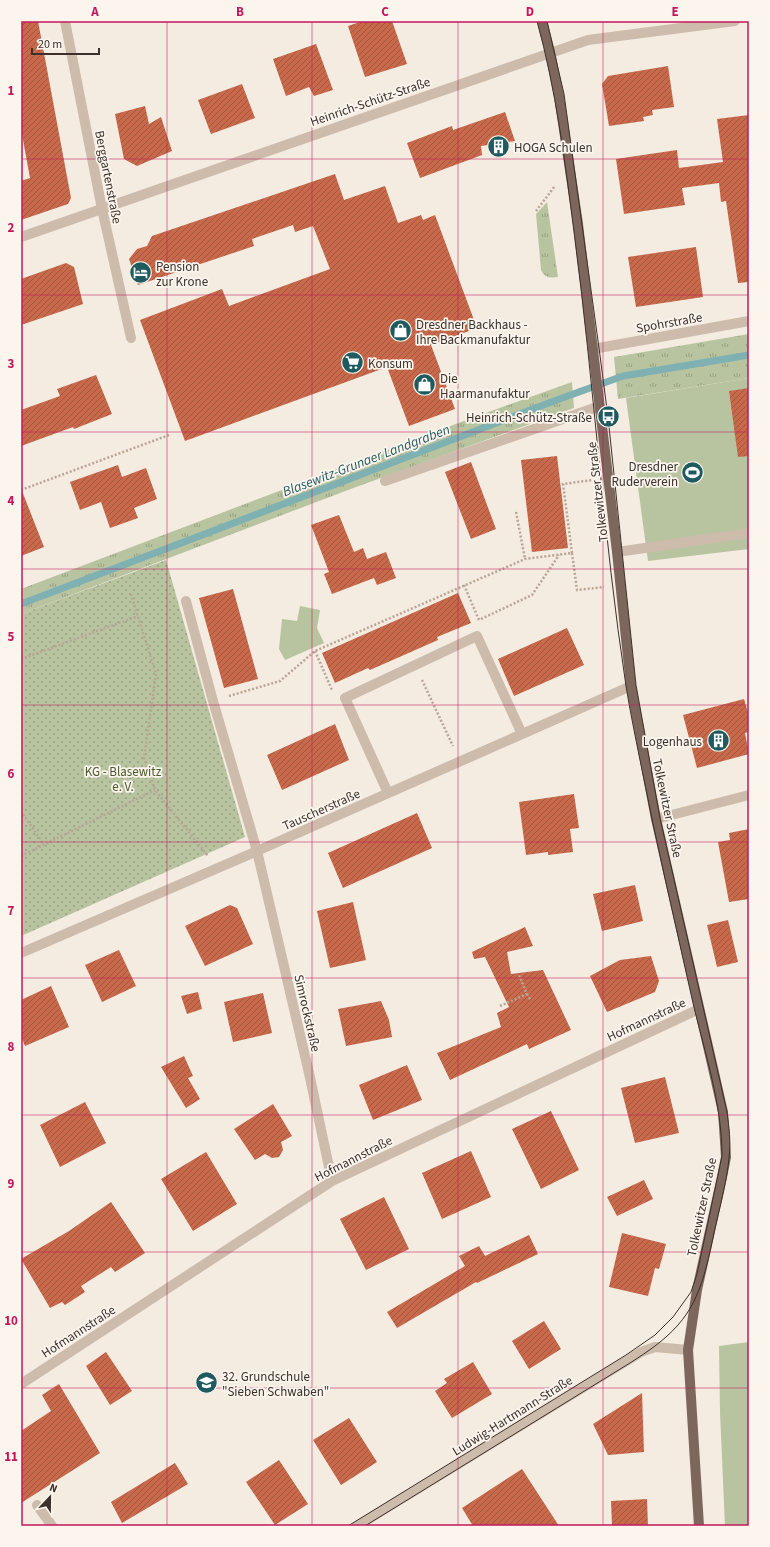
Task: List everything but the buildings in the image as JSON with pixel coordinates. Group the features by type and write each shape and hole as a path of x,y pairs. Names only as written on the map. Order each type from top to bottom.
{"main road":[{"name":"Tolkewitzer Straße","path":"542,21 560,103 570,167 600,405 631,686 656,819 724,1112 726,1157 697,1290 688,1350 699,1526"}],"street":[{"name":"Berggartenstraße","path":"65,21 102,209 131,338"},
{"name":"Heinrich-Schütz-Straße","path":"21,237 588,40 735,21"},
{"name":"Spohrstraße","path":"594,354 749,321"},
{"path":"385,481 600,405"},
{"path":"617,552 749,533"},
{"name":"Simrockstraße","path":"186,601 213,701 257,851 309,1073 332,1181"},
{"path":"388,793 345,698 477,636 522,734"},
{"name":"Tauscherstraße","path":"21,953 219,868 631,686"},
{"path":"656,819 749,795"},
{"name":"Hofmannstraße","path":"21,1384 332,1181 699,1009"},
{"name":"Ludwig-Hartmann-Straße","path":"357,1526 641,1352 654,1347 688,1350"},
{"path":"37,1505 52,1526"}],"path":[{"path":"536,211 570,167"},
{"path":"21,490 169,435"},
{"path":"608,477 563,484 577,590 621,586"},
{"path":"516,512 525,559"},
{"path":"213,701 280,681 315,651 525,559 572,553"},
{"path":"464,585 479,620 532,595 559,554"},
{"path":"131,594 156,674 144,758 155,790 219,868"},
{"path":"21,659 138,616"},
{"path":"315,651 332,691 345,698"},
{"path":"415,665 460,761"},
{"path":"21,856 155,790"},
{"path":"21,811 44,845"},
{"path":"519,975 530,999"},
{"path":"500,1006 527,994"}],"green space":[{"path":"547,202 558,277 548,277 544,275 541,270 536,214"},
{"path":"749,334 749,378 618,399 614,357"},
{"name":"Dresdner Ruderverein","path":"749,378 749,549 648,561 626,398"},
{"path":"572,382 574,408 356,487 21,614 21,589 469,419"},
{"name":"KG - Blasewitz e. V.","path":"166,560 245,837 21,936 21,614"},
{"path":"300,606 320,610 317,628 324,643 285,660 279,649 282,619 297,621"},
{"path":"749,1342 749,1526 725,1526 719,1346"}],"waterway":[{"name":"Blasewitz‐Grunaer Landgraben","path":"21,604 623,376 749,355"}],"tram line":[{"path":"348,1526 626,1355 655,1335 673,1317 691,1292 697,1274 722,1156 716,1098 659,852 626,686 611,573 581,289 567,179 555,99 537,21"},
{"path":"365,1526 630,1363 655,1346 673,1331 686,1314 699,1290 724,1191 730,1152 727,1112 660,818 636,685 608,417 599,348 564,94 547,21"}],"place":[{"name":"HOGA Schulen","path":"499,147"},
{"name":"Pension zur Krone","path":"141,273"},
{"name":"Dresdner Backhaus - Ihre Backmanufaktur","path":"401,331"},
{"name":"Konsum","path":"353,363"},
{"name":"Die Haarmanufaktur","path":"424,385"},
{"name":"Heinrich-Schütz-Straße","path":"608,417"},
{"name":"Dresdner Ruderverein","path":"693,473"},
{"name":"Logenhaus","path":"718,741"},
{"name":"32. Grundschule \"Sieben Schwaben\"","path":"207,1383"}]}
